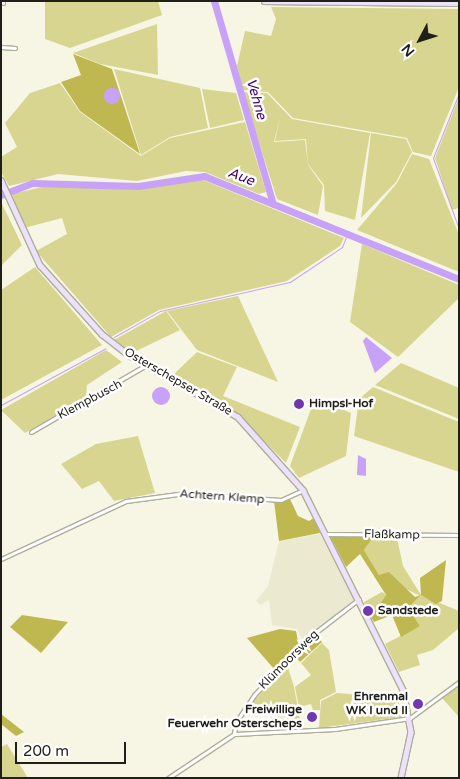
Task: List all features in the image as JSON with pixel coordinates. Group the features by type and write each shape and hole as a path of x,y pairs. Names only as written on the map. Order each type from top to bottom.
{"main road":[{"path":"264,1 458,3"},
{"name":"Osterschepser Straße","path":"1,180 33,253 51,279 102,334 146,365 238,417 303,490 403,690 410,718 401,778"}],"street":[{"path":"1,47 15,48"},
{"name":"Klempbusch","path":"31,432 146,365"},
{"name":"Achtern Klemp","path":"1,559 126,500 185,492 281,500 303,490"},
{"name":"Flaßkamp","path":"326,534 459,535"},
{"name":"Klümoorsweg","path":"234,734 236,722 254,695 316,632 359,599"},
{"path":"168,778 234,734 335,730 410,718 459,682"}],"shaded area":[{"path":"45,1 158,1 162,15 70,48 45,39"},
{"path":"271,7 459,9 459,87 431,156 413,152 407,138 293,118 268,92 243,90 237,66 245,31 271,36 276,19"},
{"path":"157,24 158,75 100,64 73,53"},
{"path":"73,54 112,69 140,154 80,111 61,82 81,75"},
{"path":"114,69 200,88 208,128 170,137 141,155"},
{"path":"60,83 80,112 141,156 170,138 245,122 266,192 259,194 205,172 186,171 137,181 58,174 9,186 1,172 1,157 17,147 5,123 30,93"},
{"path":"109,88 115,88 120,93 118,102 109,104 104,99 104,93"},
{"path":"202,89 236,93 244,120 210,128"},
{"path":"243,92 267,93 292,119 370,133 355,220 325,211 324,185 308,164 306,139 275,141 280,117 274,142 305,140 308,165 323,186 318,215 277,199"},
{"path":"459,97 459,208 452,210 435,158"},
{"path":"371,133 406,139 412,152 396,182 361,218"},
{"path":"412,154 429,159 459,235 459,272 357,230 397,183"},
{"path":"190,179 203,180 344,238 340,246 287,281 159,310 111,337 36,251 67,234 62,218 24,228 12,194 59,183 136,189"},
{"path":"1,202 22,245 1,266"},
{"path":"362,244 459,285 459,298 398,357 350,322"},
{"path":"35,267 102,345 1,400 1,290"},
{"path":"238,296 278,382 197,350 167,311"},
{"path":"166,311 180,330 132,353 114,340"},
{"path":"366,337 392,358 375,373 363,341"},
{"path":"106,350 122,362 87,385 86,398 25,433 1,410"},
{"path":"197,352 237,367 223,396 300,427 286,463 234,411 172,376"},
{"path":"401,363 459,388 459,419 375,385"},
{"path":"161,387 167,390 170,396 167,402 161,405 155,402 152,396 155,390"},
{"path":"373,387 459,422 459,472 354,436 359,399"},
{"path":"315,398 351,413 346,456 299,478 290,466"},
{"path":"138,436 155,493 114,501 99,481 82,489 61,464 96,444"},
{"path":"358,455 366,459 366,476 357,475"},
{"path":"290,499 298,516 309,521 314,518 320,533 279,541 274,501"},
{"path":"320,534 355,602 303,642 297,629 272,625 269,600 260,605 256,601 268,586 279,541"},
{"path":"330,536 374,536 364,550 379,575 389,572 415,597 421,595 408,608 420,626 401,637 392,615 374,622 371,617 386,595 360,554 346,567"},
{"path":"374,536 397,538 403,566 421,595 459,611 459,628 433,650 417,655 420,665 399,672 385,644 420,626 408,608 420,596 379,575 364,550"},
{"path":"446,560 442,601 436,604 421,595 420,578"},
{"path":"382,592 386,595 371,617 364,602"},
{"path":"22,615 68,622 41,653 10,627"},
{"path":"280,629 296,631 298,641 303,642 275,670 247,638"},
{"path":"315,635 322,642 300,662 295,656"},
{"path":"322,643 329,650 336,692 320,700 320,710 313,710 311,704 299,707 295,687 311,675 301,663"},
{"path":"287,664 294,687 302,729 287,729 287,714 266,715 253,702"},
{"path":"459,684 459,717 441,697"},
{"path":"337,693 398,698 402,717 319,728 321,701"},
{"path":"277,712 285,717 286,721 281,729 277,730 269,725 268,721 273,713"},
{"path":"1,714 24,732 16,736 1,724"},
{"path":"7,744 28,778 1,778 1,747"}],"waterway":[{"name":"Vehne","path":"214,1 273,204"},
{"path":"459,93 433,158 459,229"},
{"name":"Aue","path":"1,195 33,183 138,186 204,176 459,279"},
{"path":"114,337 160,311 290,282 342,247 348,232"},
{"path":"1,405 106,348"}],"place":[{"name":"Himpsl-Hof","path":"299,404"},
{"name":"Sandstede","path":"368,611"},
{"name":"Ehrenmal WK I und II","path":"418,704"},
{"name":"Freiwillige Feuerwehr Osterscheps","path":"312,717"}]}
